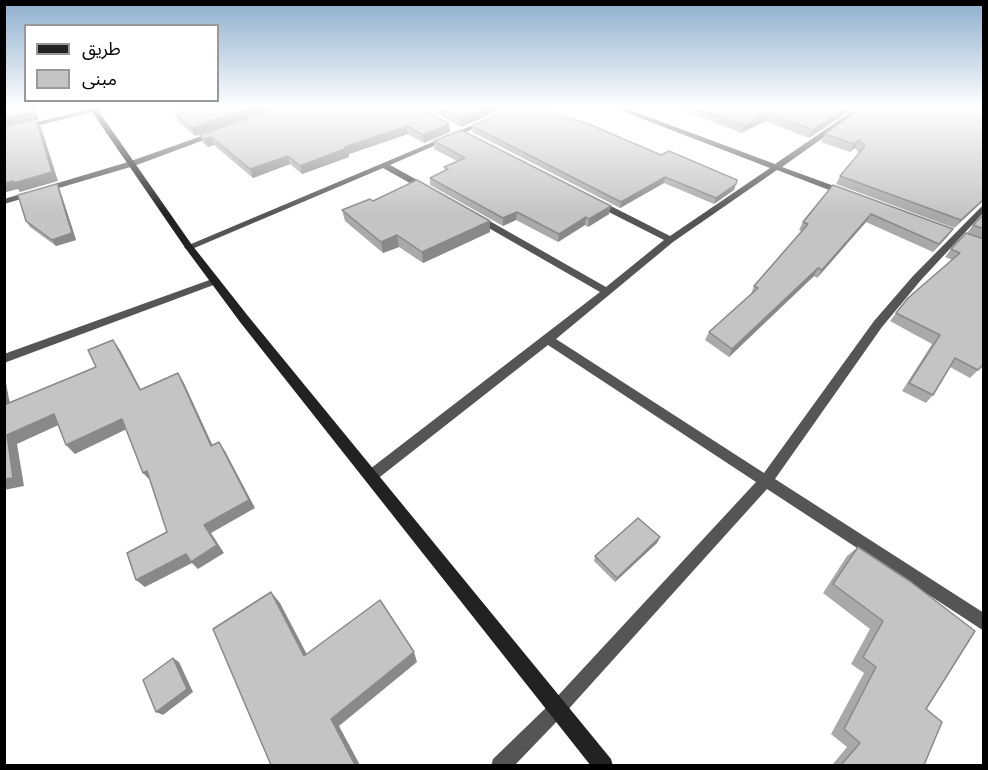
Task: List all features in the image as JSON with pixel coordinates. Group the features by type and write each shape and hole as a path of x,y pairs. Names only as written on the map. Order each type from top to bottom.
{"street":[{"path":"116,142 214,281 604,765"},
{"path":"4,202 131,164 194,142"},
{"path":"189,247 439,142"},
{"path":"707,142 849,195"},
{"path":"371,476 548,339 670,240 809,142"},
{"path":"386,166 436,194"},
{"path":"586,197 670,240"},
{"path":"500,765 559,707 767,480 878,324 955,235 984,206"},
{"path":"466,211 606,291"},
{"path":"4,359 214,281"},
{"path":"548,339 984,623"}],"building":[{"path":"4,142 43,142 52,172 14,183 14,181 4,183"},
{"path":"217,142 360,142 300,166 288,156 250,169"},
{"path":"436,142 485,142 611,206 589,219 586,217 559,234 517,212 503,218 430,178 448,169 444,167 465,158"},
{"path":"503,142 631,142 661,155 669,151 737,180 736,184 716,198 665,177 621,202"},
{"path":"861,142 984,142 984,199 961,220 840,176 865,146"},
{"path":"417,180 490,221 422,252 397,235 381,242 342,210 370,199 373,201"},
{"path":"57,184 72,233 52,240 26,221 18,195"},
{"path":"833,185 953,229 939,244 871,214 822,270 818,268 732,349 709,332 758,288 754,286 808,224 803,222"},
{"path":"984,214 984,229 973,225"},
{"path":"966,233 984,239 984,364 978,370 955,358 933,395 909,383 940,335 896,313 908,298 960,253 951,249"},
{"path":"113,340 140,390 178,373 211,446 219,442 249,500 204,525 217,545 191,562 186,554 136,580 127,553 167,532 147,471 143,473 122,419 66,445 54,414 7,435 13,478 4,479 4,405 96,367 88,350"},
{"path":"638,518 660,537 617,578 595,556"},
{"path":"858,547 911,582 975,631 926,709 942,722 924,765 841,765 860,743 844,729 876,667 863,657 883,621 833,584"},
{"path":"271,592 304,656 380,600 414,652 331,719 355,765 271,765 213,629"},
{"path":"173,658 187,689 156,712 143,680"}]}
